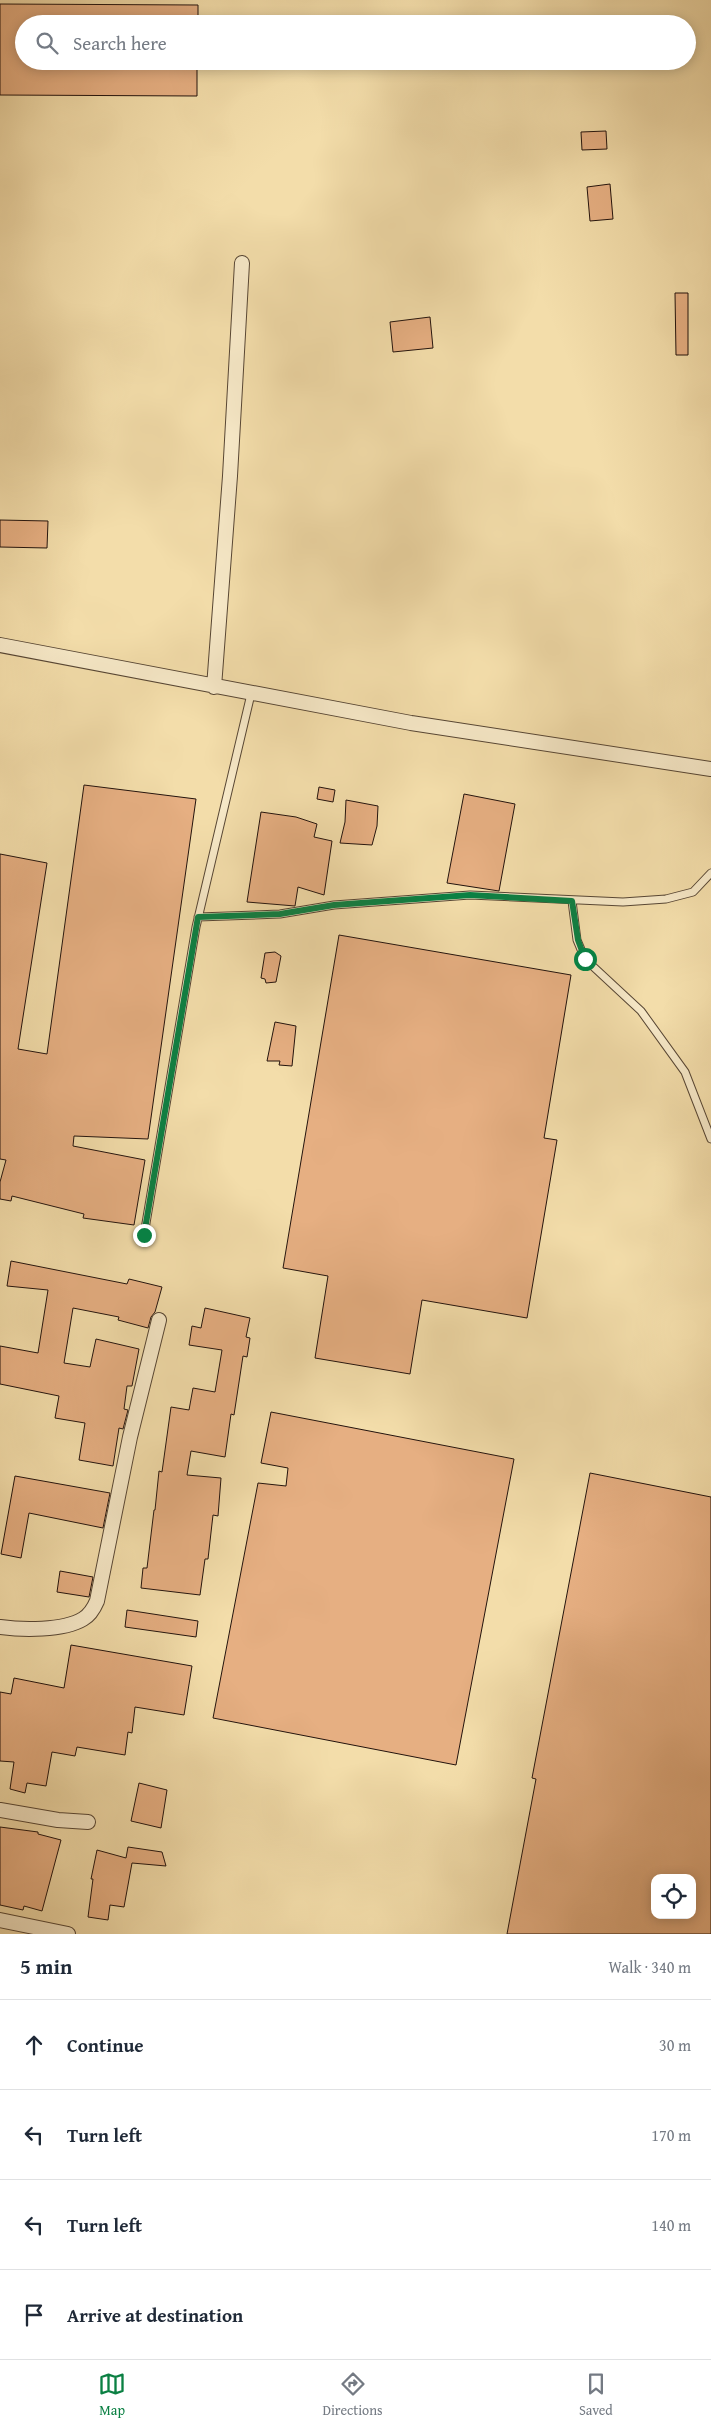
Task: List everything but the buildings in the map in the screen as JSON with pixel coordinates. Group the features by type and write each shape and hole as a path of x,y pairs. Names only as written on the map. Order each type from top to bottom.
{"street":[{"path":"214,687 229,486 242,263"},
{"path":"0,646 411,723 711,769"},
{"path":"0,1627 32,1628 69,1625 84,1619 92,1611 97,1601 130,1437 159,1320"},
{"path":"0,1810 58,1820 88,1822"},
{"path":"0,1920 68,1934"}],"lane":[{"path":"144,1235 198,917 251,694"},
{"path":"198,917 280,914 334,905 470,895 572,901 623,902 666,899 693,892 711,873"},
{"path":"572,901 578,940 585,959 641,1011 685,1072 711,1139"}],"route":[{"path":"144,1235 198,917 280,914 334,905 470,895 572,901 578,940 585,959"}]}
